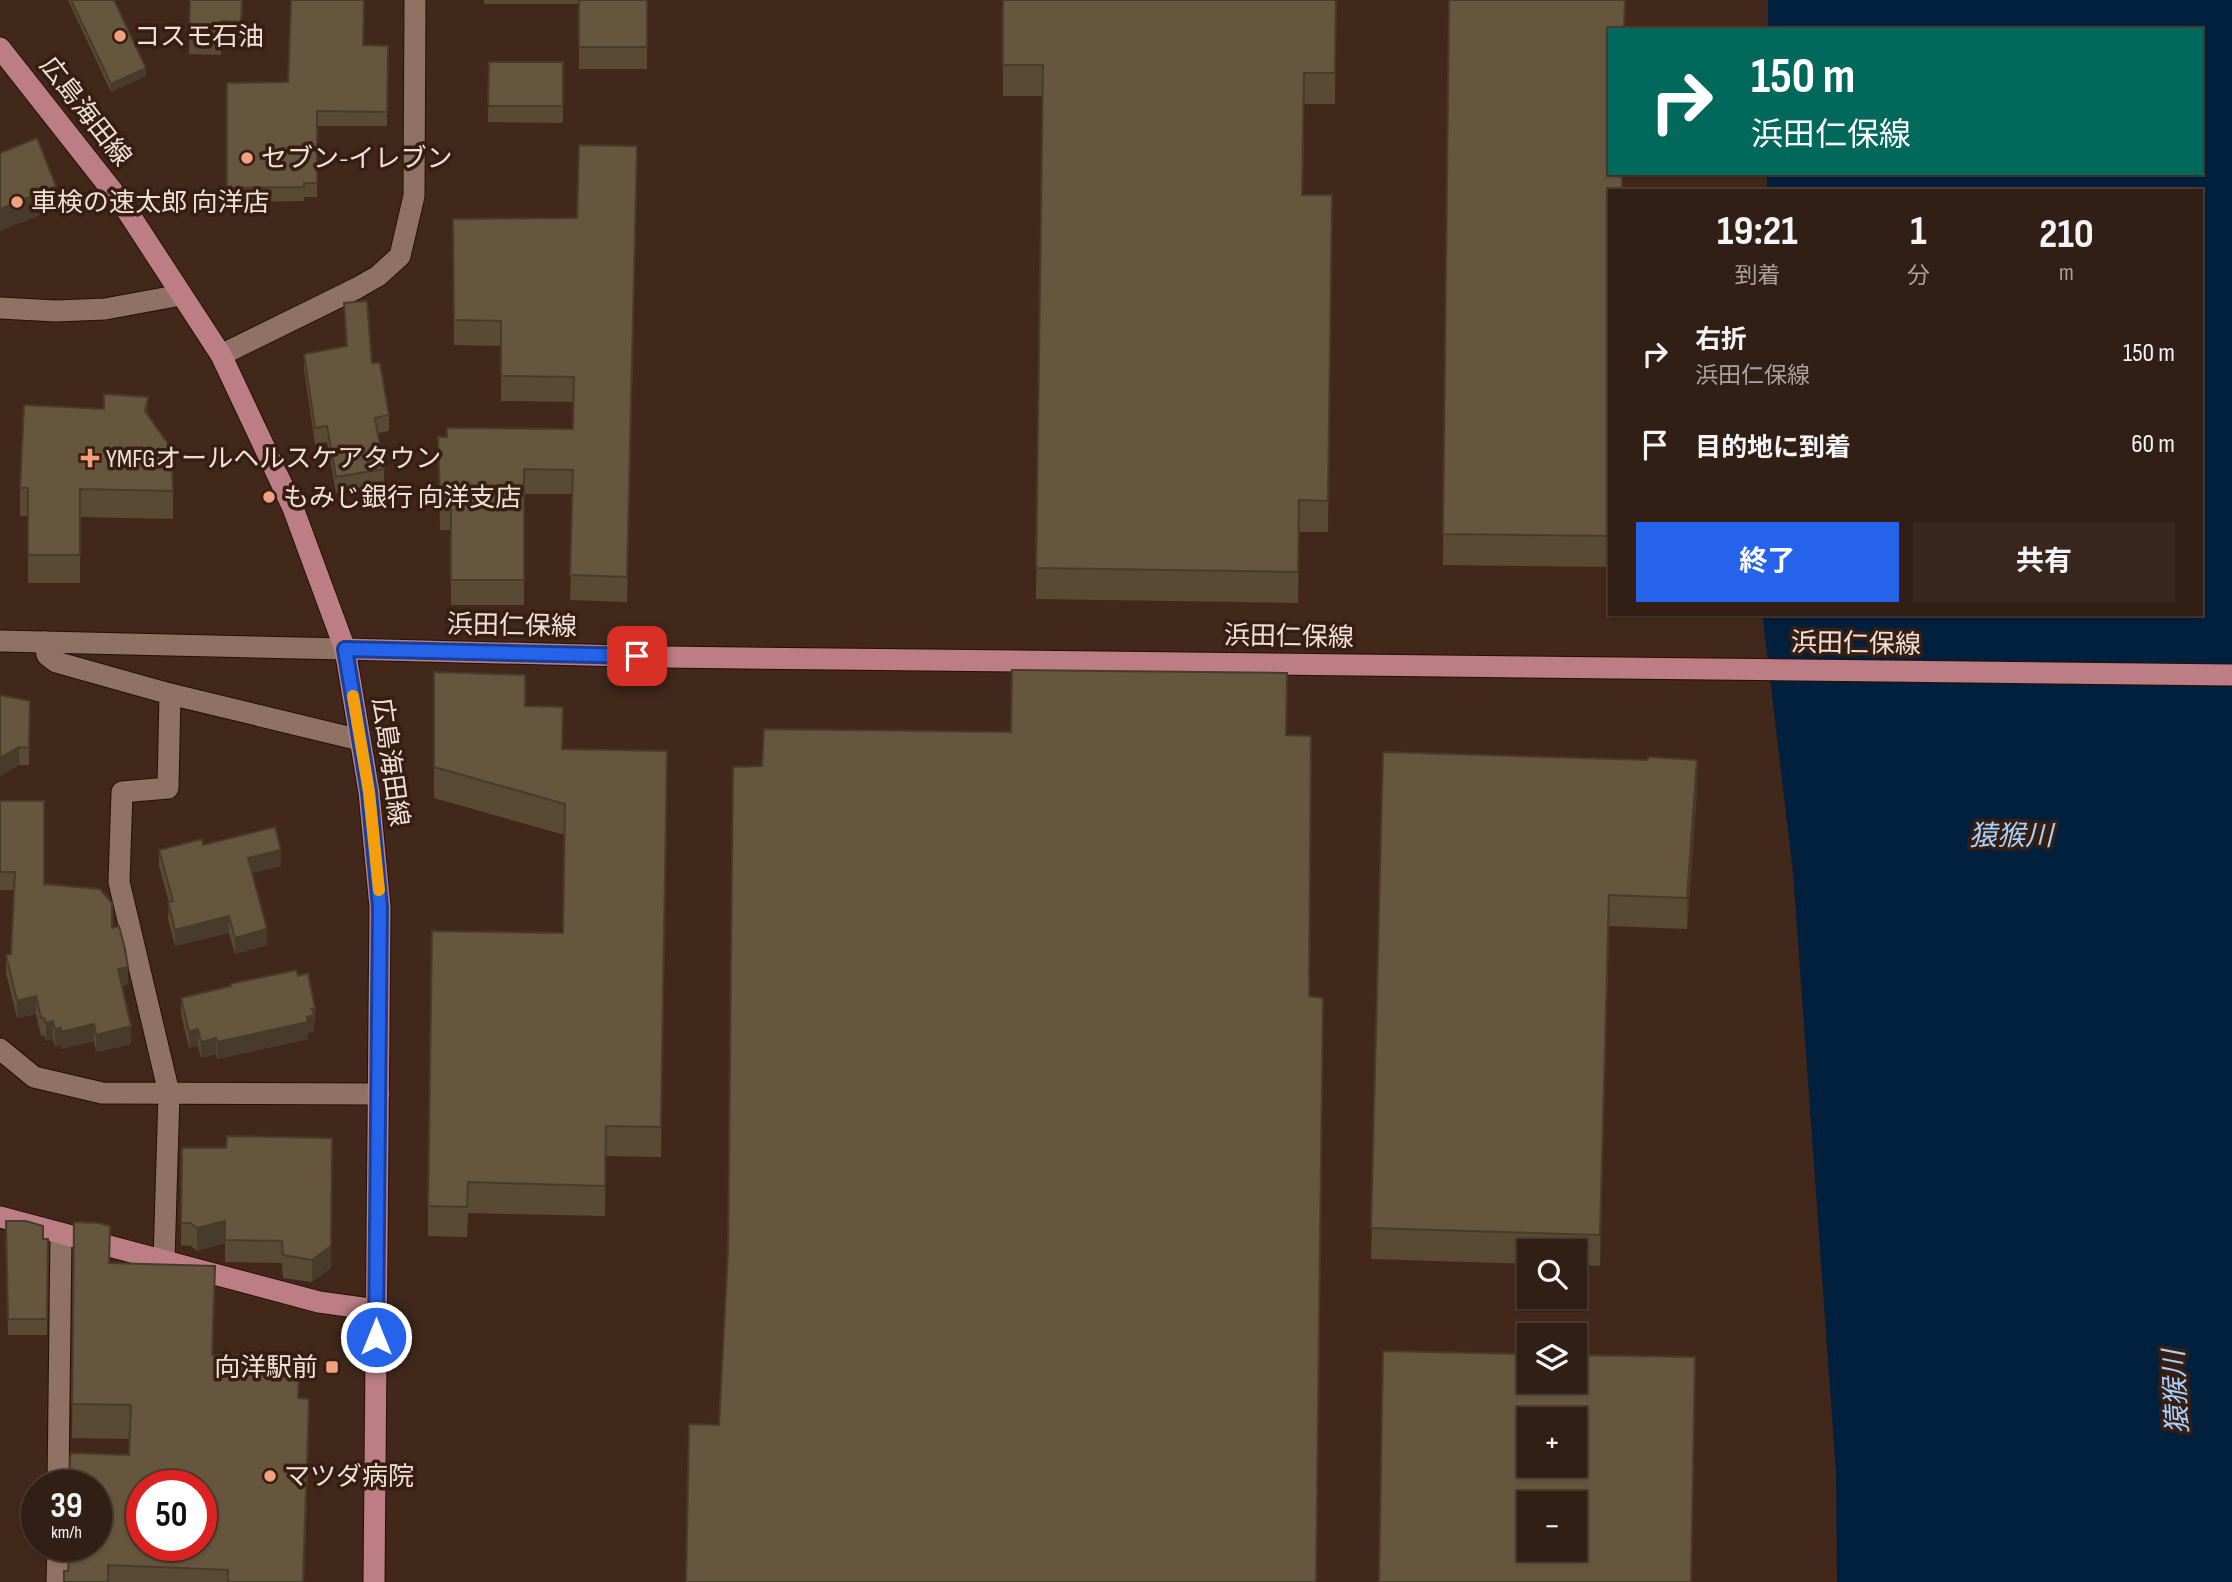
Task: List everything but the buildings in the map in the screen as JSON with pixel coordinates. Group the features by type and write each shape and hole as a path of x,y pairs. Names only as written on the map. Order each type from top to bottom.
{"main road":[{"name":"広島海田線","path":"0,48 122,204 221,355 293,508 345,649 369,792 380,907 374,1582"},
{"name":"浜田仁保線","path":"345,649 663,657 2232,675"},
{"path":"0,1217 319,1303 377,1310"}],"street":[{"path":"221,355 357,288 378,276 400,256 414,196 415,0"},
{"path":"0,309 105,309 181,295"},
{"path":"0,640 345,649"},
{"path":"45,642 47,655 56,662 170,694 360,740"},
{"path":"164,1261 169,1093 119,882 122,792 169,788 170,694"},
{"path":"0,1049 34,1077 102,1093 379,1094"},
{"path":"58,1470 61,1233"},
{"path":"57,1582 58,1561"}],"water":[{"name":"猿猴川","path":"1768,0 2232,0 2232,1582 1837,1582 1836,1473 1793,872 1763,620 1763,616 2203,616 2203,189 1767,189 1767,175 2203,175 2203,28 1768,28"}],"slow traffic":[{"path":"353,696 369,792 379,890"}],"place":[{"name":"コスモ石油","path":"120,36"},
{"name":"セブン-イレブン","path":"247,158"},
{"name":"車検の速太郎 向洋店","path":"17,202"},
{"name":"YMFGオールヘルスケアタウン","path":"90,458"},
{"name":"もみじ銀行 向洋支店","path":"269,497"},
{"name":"向洋駅前","path":"332,1367"},
{"name":"マツダ病院","path":"270,1476"}],"route":[{"path":"376,1337 380,907 369,792 345,649 637,656"}]}
